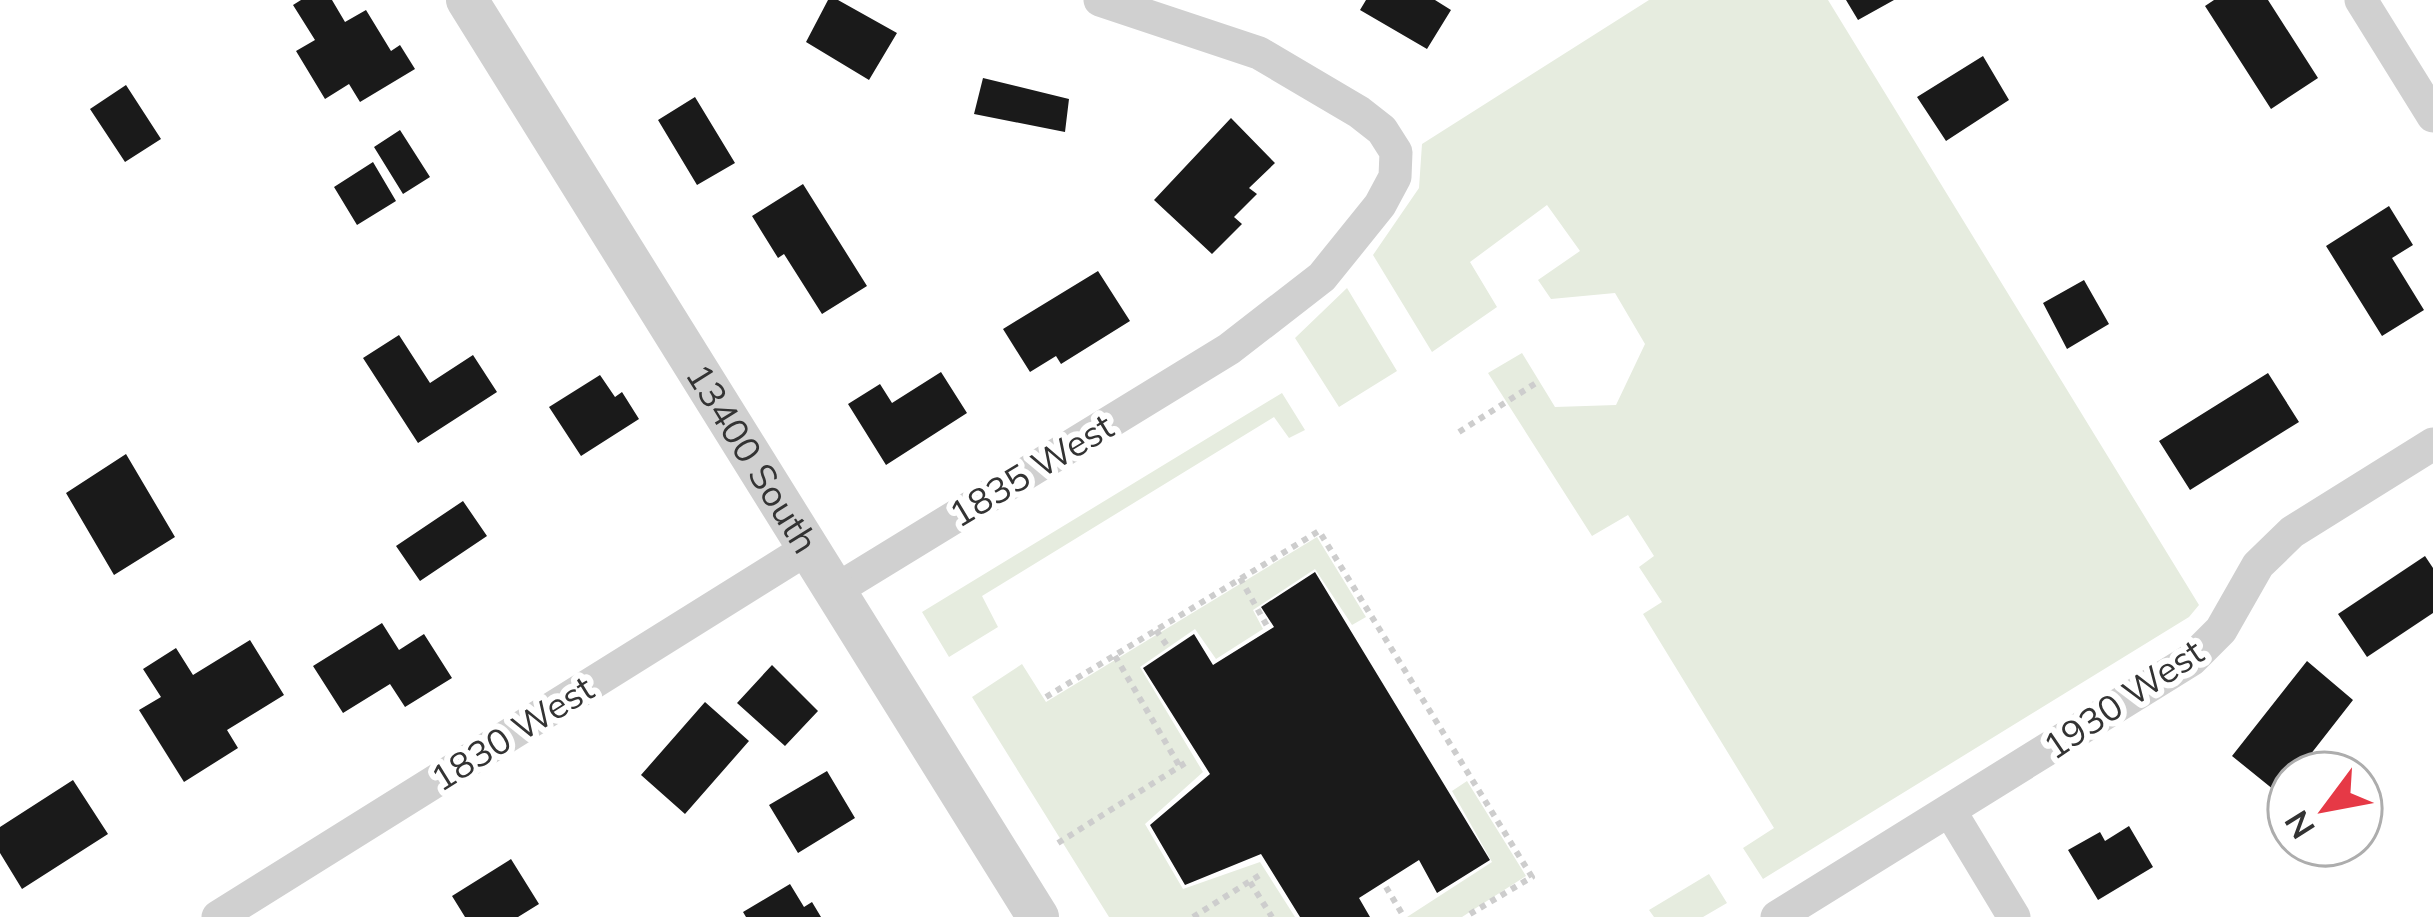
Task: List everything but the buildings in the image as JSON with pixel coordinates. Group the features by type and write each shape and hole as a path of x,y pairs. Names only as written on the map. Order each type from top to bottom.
{"street":[{"name":"13400 South","path":"467,0 1038,917"},
{"name":"1835 West","path":"834,591 1229,349 1322,277 1380,205 1395,177 1396,152 1382,130 1359,112 1258,52 1100,0"},
{"path":"2361,0 2433,116"},
{"name":"1930 West","path":"1777,917 2192,660 2221,630 2258,565 2292,532 2433,444"},
{"name":"1830 West","path":"218,917 807,549"},
{"path":"1950,812 2014,917"}],"path":[{"path":"1459,432 1536,383"},
{"path":"1046,697 1319,531 1532,877 1466,917"},
{"path":"1240,578 1267,626"},
{"path":"1156,631 1168,646"},
{"path":"1114,656 1180,766"},
{"path":"1058,843 1190,760"},
{"path":"1193,917 1264,873"},
{"path":"1250,882 1272,917"},
{"path":"1386,887 1404,917"}],"shaded area":[{"path":"1649,0 1828,0 2199,605 2189,617 1763,879 1743,848 1774,828 1643,614 1662,602 1639,567 1654,556 1628,515 1592,536 1488,373 1522,353 1555,407 1616,405 1645,344 1615,293 1551,299 1538,280 1580,251 1547,205 1470,262 1497,307 1432,352 1373,255 1419,188 1422,144"},
{"path":"1347,288 1397,371 1339,407 1295,338"},
{"path":"1282,393 1305,430 1289,438 1274,417 982,596 998,627 949,657 922,612"},
{"path":"1317,537 1366,617 1352,625 1315,569 1253,610 1263,629 1216,659 1195,629 1140,667 1203,772 1145,824 1183,889 1260,862 1295,917 1109,917 972,697 1022,664 1046,702"},
{"path":"1467,781 1526,876 1462,917 1407,917 1492,862 1452,791"},
{"path":"1709,874 1727,903 1703,917 1654,917 1649,910"}]}
